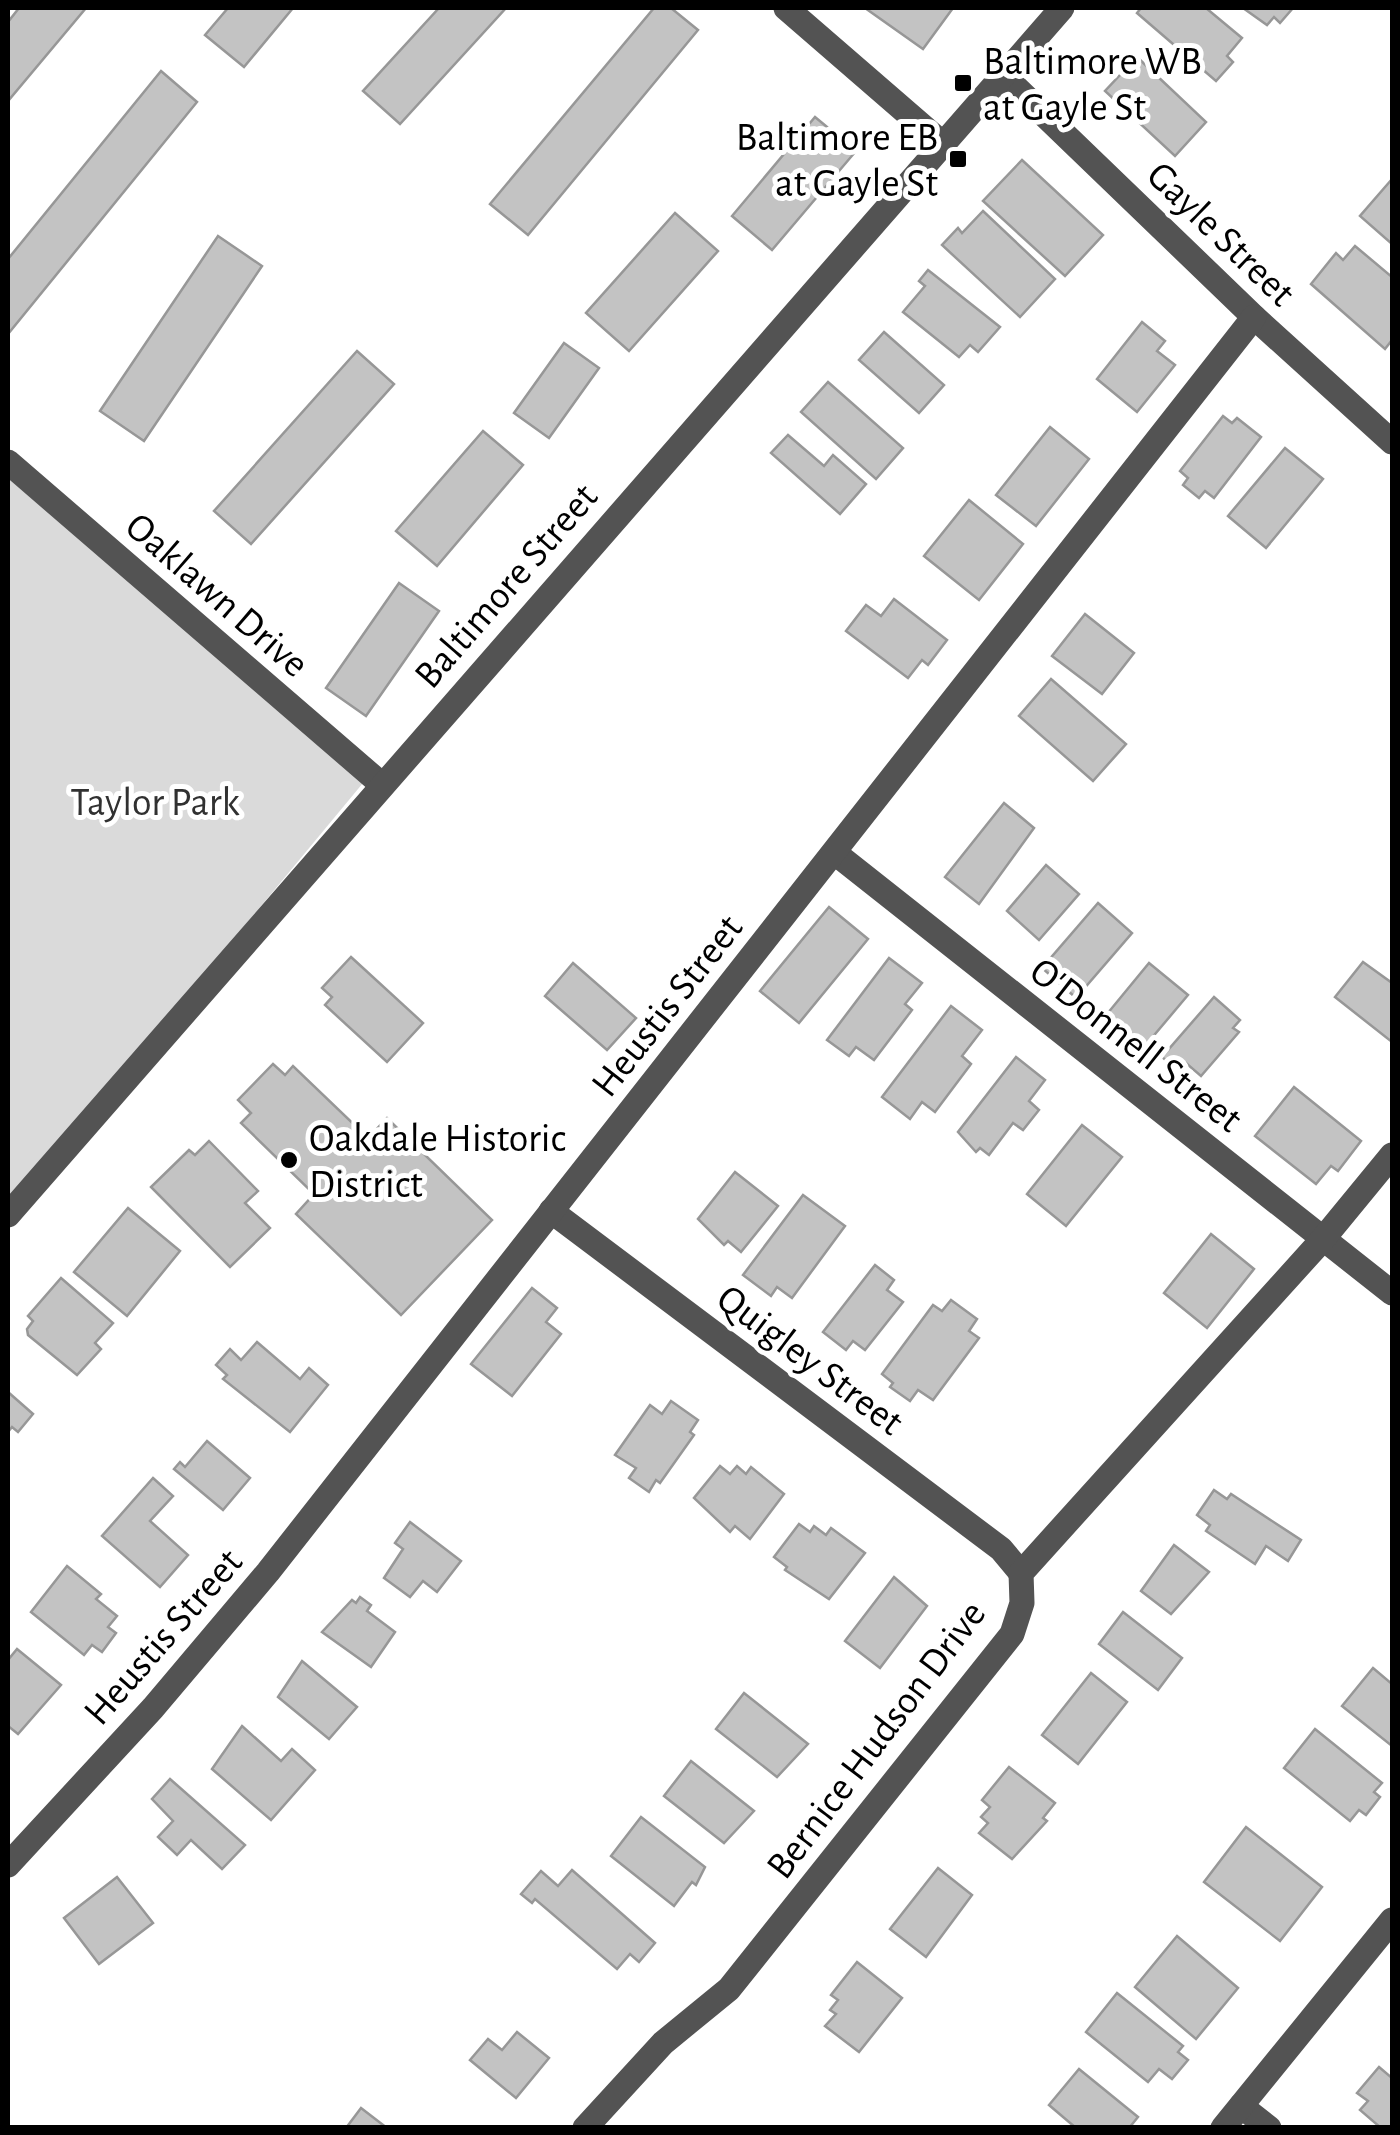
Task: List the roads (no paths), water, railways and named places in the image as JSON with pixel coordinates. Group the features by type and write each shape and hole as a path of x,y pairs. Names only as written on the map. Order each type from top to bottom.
{"street":[{"path":"786,8 943,144"},
{"name":"Baltimore Street","path":"8,1215 380,784 1062,8"},
{"name":"Gayle Street","path":"1003,75 1254,317 1391,437"},
{"name":"Heustis Street","path":"8,1865 153,1708 268,1572 1254,317"},
{"name":"Oaklawn Drive","path":"8,462 380,784"},
{"name":"O'Donnell Street","path":"835,853 1392,1294"},
{"name":"Bernice Hudson Drive","path":"585,2128 663,2043 729,1989 1012,1634 1022,1603 1021,1573 1323,1239 1392,1154"},
{"name":"Quigley Street","path":"552,1211 1001,1549 1021,1573"},
{"path":"1223,2128 1392,1920"},
{"path":"1241,2106 1269,2128"}],"place":[{"name":"Baltimore WB at Gayle St","path":"963,83"},
{"name":"Baltimore EB at Gayle St","path":"958,159"},
{"name":"Oakdale Historic District","path":"289,1160"}],"park label":[{"name":"Taylor Park","path":"155,801"}]}
